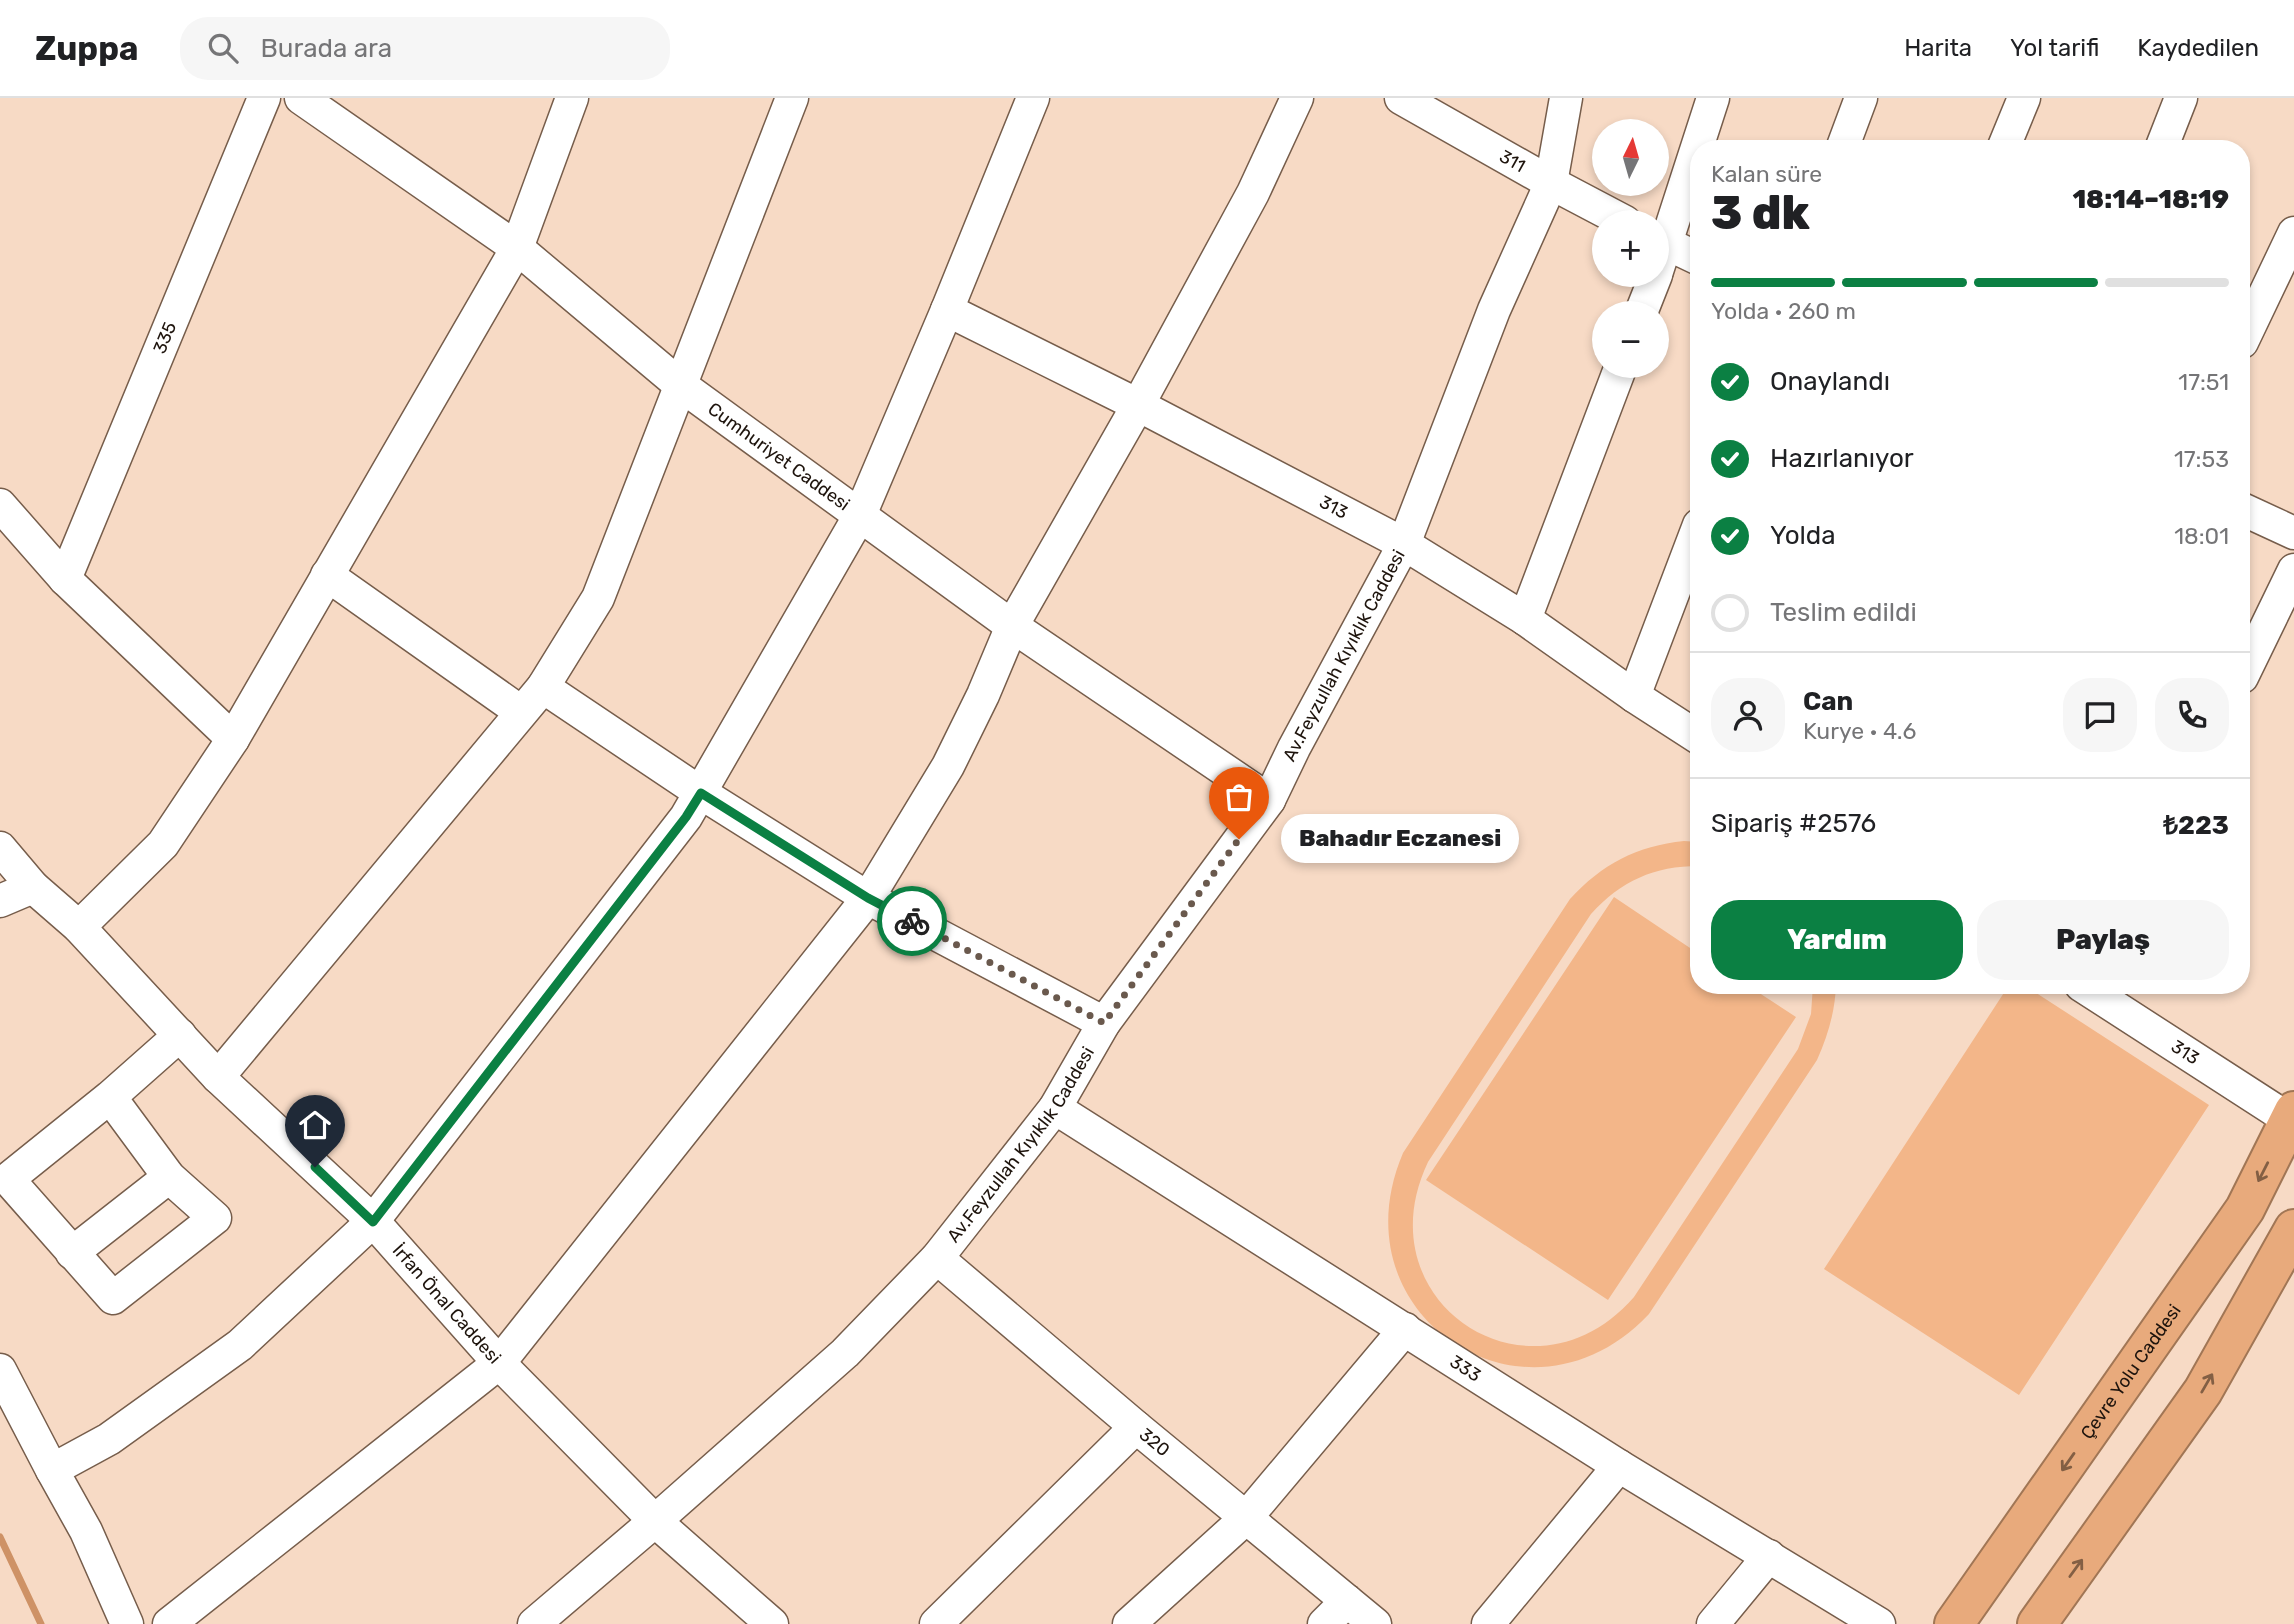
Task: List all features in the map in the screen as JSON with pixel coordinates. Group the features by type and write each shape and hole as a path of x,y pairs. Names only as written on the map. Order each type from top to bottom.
{"highway":[{"name":"Çevre Yolu Caddesi","path":"1954,1624 2245,1209 2292,1115"},
{"path":"2037,1624 2203,1391 2294,1229"}],"street":[{"name":"335","path":"65,579 264,98"},
{"name":"Cumhuriyet Caddesi","path":"301,98 517,248 679,384 1012,626 1269,800"},
{"path":"79,927 163,844 233,739 517,248 572,98"},
{"path":"218,1077 543,687 598,598 792,98"},
{"path":"52,1470 109,1439 240,1345 373,1222 686,817 860,515 1033,98"},
{"path":"169,1624 499,1363 868,898 948,766 983,695 1012,626 1138,405 1253,192 1297,98"},
{"name":"311","path":"1401,98 1602,210"},
{"name":"Av.Feyzullah Kıyıklık Caddesi","path":"534,1624 845,1353 937,1258 1055,1108 1104,1023 1269,800 1294,748 1404,544 1494,310 1551,183 1566,98"},
{"path":"1699,140 1713,98"},
{"path":"1845,140 1861,98"},
{"path":"2007,140 2024,98"},
{"path":"2165,140 2181,98"},
{"path":"1669,228 1690,166"},
{"path":"2250,325 2294,233"},
{"path":"1669,258 1690,259"},
{"name":"313","path":"947,310 1138,405 1404,544 1525,619 1690,732"},
{"path":"1525,619 1616,378"},
{"path":"0,505 65,579 233,739"},
{"path":"2250,513 2294,533"},
{"path":"1634,696 1690,549"},
{"path":"2250,661 2294,570"},
{"path":"327,575 521,712"},
{"path":"543,687 701,793 868,898 1104,1023"},
{"name":"İrfan Önal Caddesi","path":"0,848 33,887 79,927 218,1077 373,1222 499,1363 655,1521 757,1619"},
{"path":"0,901 33,887"},
{"name":"313","path":"2099,994 2292,1115"},
{"path":"110,1097 169,1177 215,1218 113,1298 8,1178 110,1097 180,1035"},
{"name":"333","path":"1055,1108 1619,1466 1879,1624"},
{"path":"72,1253 169,1177"},
{"name":"320","path":"937,1258 1245,1519 1375,1624"},
{"path":"1129,1624 1245,1519 1405,1329"},
{"path":"0,1370 86,1531 127,1624"},
{"path":"936,1624 1136,1427"},
{"path":"1489,1624 1619,1466"},
{"path":"1713,1624 1769,1556"},
{"path":"1324,1624 1347,1601"}],"shaded area":[{"path":"1690,841 1690,867 1653,872 1626,884 1591,914 1428,1162 1413,1213 1418,1259 1437,1298 1468,1326 1506,1343 1549,1345 1593,1331 1634,1297 1798,1049 1811,1014 1812,994 1835,994 1824,1042 1817,1060 1649,1314 1601,1351 1550,1366 1500,1363 1454,1343 1418,1310 1395,1265 1389,1212 1403,1153 1570,899 1595,876 1621,859 1667,843"},
{"path":"1614,897 1690,948 1690,994 1761,994 1796,1017 1608,1300 1426,1180"},
{"path":"2003,994 2038,994 2209,1105 2019,1395 1824,1269"}],"waterway":[{"path":"0,1537 41,1624"}],"way so far":[{"path":"912,921 1104,1023 1239,839"}],"place":[{"name":"Bahadır Eczanesi","path":"1239,839"}],"route":[{"path":"315,1167 373,1222 686,817 701,793 868,898 912,921"}]}
